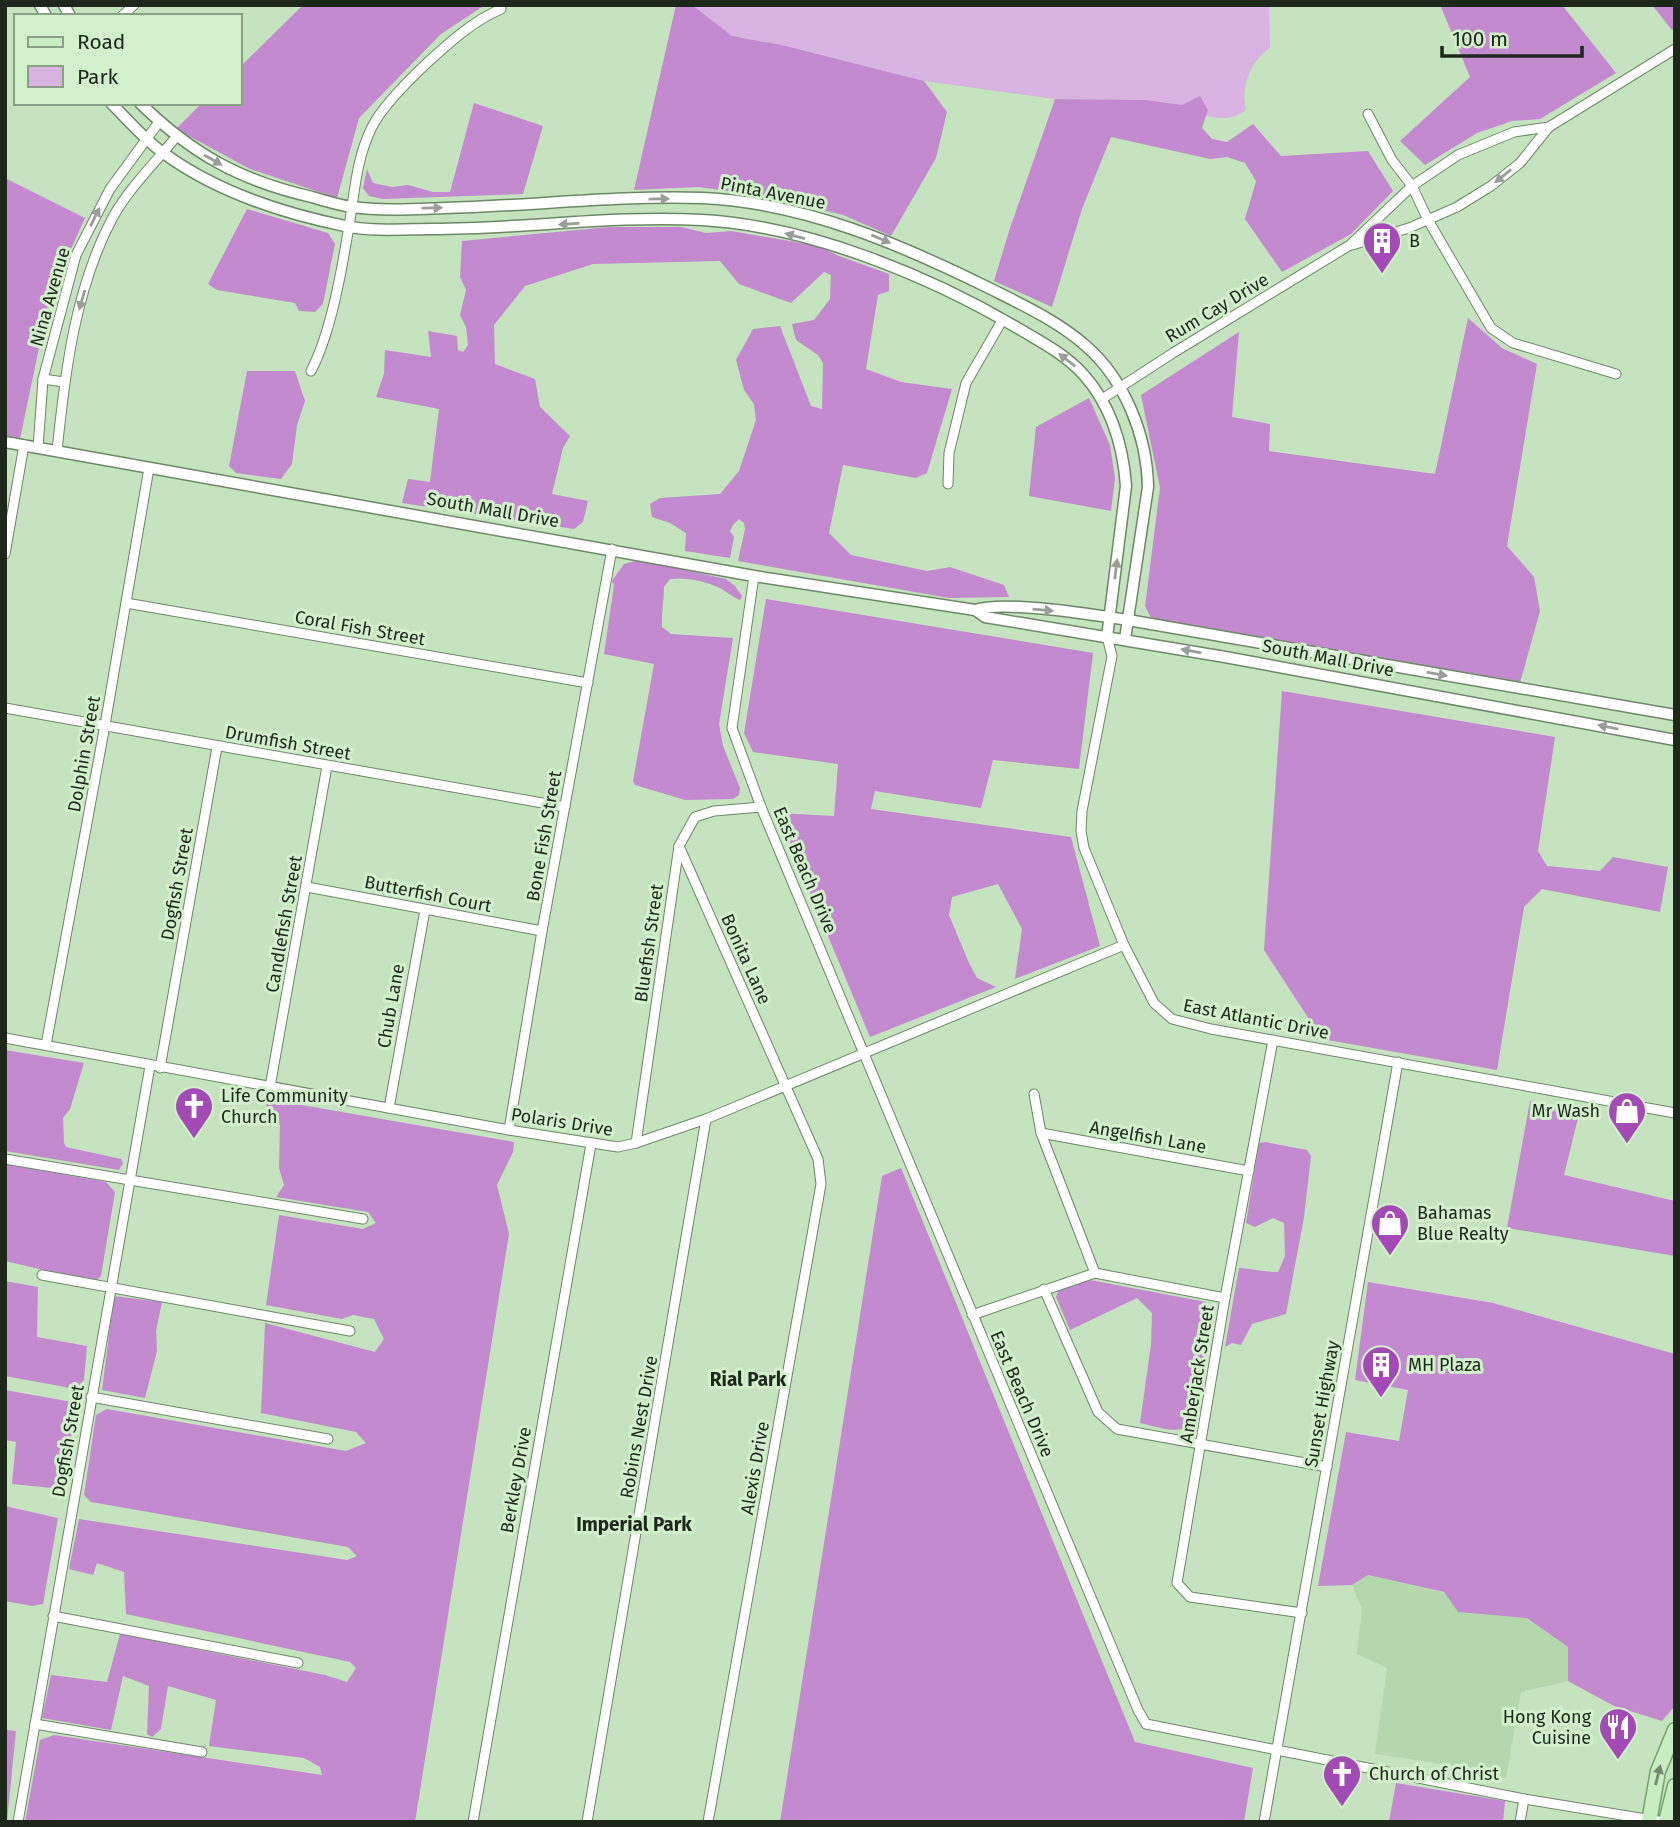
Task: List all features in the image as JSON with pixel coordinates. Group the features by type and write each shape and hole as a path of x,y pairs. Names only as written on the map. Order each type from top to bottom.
{"main road":[{"path":"1657,1821 1658,1771 1675,1730"},
{"path":"1657,1821 1675,1786"}],"street":[{"path":"312,371 323,349 349,227 358,163 373,124 410,79 448,44 484,16 501,9"},
{"name":"Rum Cay Drive","path":"1350,245 1428,220 1457,207 1491,186 1520,163 1549,127 1675,49"},
{"name":"Pinta Avenue","path":"113,105 163,153 244,198 349,227 482,229 625,220 704,220 776,231 852,251 942,288 1003,319 1073,363 1102,399 1120,447 1126,486 1107,637"},
{"name":"Pinta Avenue","path":"142,105 176,136 250,180 352,207 467,208 628,199 704,198 778,208 857,228 951,269 1011,299 1072,335 1099,358 1119,388 1143,445 1148,487 1125,639"},
{"path":"1368,114 1392,160 1412,186 1428,220 1491,328 1513,342 1616,374"},
{"name":"Nina Avenue","path":"38,448 43,379 76,255 110,189 159,122"},
{"name":"Rum Cay Drive","path":"1102,399 1350,245 1412,186 1458,155 1514,132 1549,127"},
{"name":"Nina Avenue","path":"57,451 64,382 95,256 114,216 176,136"},
{"path":"110,189 126,199"},
{"path":"704,198 704,220"},
{"path":"948,484 949,453 966,383 1003,319"},
{"path":"43,379 64,382"},
{"name":"South Mall Drive","path":"5,442 754,576 975,610 985,617 1125,639 1675,740"},
{"path":"5,554 24,445"},
{"name":"Dolphin Street","path":"46,1045 149,468"},
{"name":"Bone Fish Street","path":"509,1130 612,549"},
{"name":"East Beach Drive","path":"754,576 732,728 761,807 972,1315 1146,1724 1524,1799 1657,1821"},
{"name":"Coral Fish Street","path":"126,603 588,683"},
{"name":"South Mall Drive","path":"975,610 987,606 1128,620 1675,715"},
{"name":"East Atlantic Drive","path":"1107,637 1112,656 1082,811 1081,831 1084,848 1124,945 1154,1003 1172,1019 1211,1029 1675,1113"},
{"path":"1225,657 1228,638"},
{"name":"East Atlantic Drive","path":"1112,656 1125,639"},
{"name":"Drumfish Street","path":"5,708 565,807"},
{"name":"Dogfish Street","path":"160,1068 217,747"},
{"name":"Candlefish Street","path":"270,1087 327,766"},
{"name":"Bluefish Street","path":"636,1143 679,846 695,817 714,811 761,807"},
{"name":"Bonita Lane","path":"679,846 784,1085"},
{"name":"Butterfish Court","path":"307,887 542,932"},
{"name":"Chub Lane","path":"388,1108 425,910"},
{"name":"Polaris Drive","path":"5,1038 160,1068 618,1147 706,1119 1124,945"},
{"name":"Amberjack Street","path":"1273,1040 1225,1298 1177,1583 1190,1597 1303,1613"},
{"name":"Sunset Highway","path":"1264,1822 1303,1613 1398,1062"},
{"name":"Dogfish Street","path":"18,1822 150,1066"},
{"name":"Alexis Drive","path":"708,1822 821,1184 818,1159 784,1085"},
{"path":"1034,1094 1041,1133 1095,1273"},
{"name":"Robins Nest Drive","path":"587,1822 706,1119"},
{"name":"Angelfish Lane","path":"1041,1133 1249,1171"},
{"name":"Berkley Drive","path":"473,1822 591,1144"},
{"path":"5,1159 363,1219"},
{"path":"972,1315 1095,1273 1225,1298"},
{"path":"42,1275 351,1331"},
{"path":"1044,1289 1097,1412 1117,1429 1327,1466"},
{"path":"91,1397 328,1439"},
{"path":"53,1616 298,1662"},
{"path":"35,1724 202,1752"},
{"path":"1520,1822 1524,1799"}],"shaded area":[{"path":"303,5 485,5 441,34 359,118 337,198 250,169 176,129 200,105 242,105 242,65"},
{"path":"676,5 692,5 732,36 786,46 924,81 947,112 936,158 891,236 843,215 761,196 699,187 634,190"},
{"path":"1562,5 1616,73 1540,119 1512,121 1477,133 1425,165 1400,141 1470,77 1441,7"},
{"path":"1652,5 1675,5 1675,28 1672,30"},
{"path":"1200,96 1208,110 1202,128 1212,139 1227,142 1253,124 1281,156 1368,151 1393,191 1351,234 1282,272 1245,219 1256,181 1245,163 1227,157 1210,159 1111,137 1082,209 1052,307 994,281 1055,99 1145,100 1182,105"},
{"path":"474,103 543,126 523,194 383,199 369,196 363,188 367,169 373,183 450,192"},
{"path":"5,178 85,218 50,295 20,439 5,436"},
{"path":"247,209 328,233 335,244 323,304 315,312 299,311 295,303 217,290 208,284"},
{"path":"609,227 681,227 706,233 731,231 818,246 889,274 889,291 878,295 866,369 901,382 952,389 927,473 916,478 843,465 829,533 851,555 927,571 950,567 1004,585 1009,597 949,598 738,561 745,529 744,523 739,519 730,531 734,537 730,558 685,551 686,533 670,523 652,517 650,504 660,498 720,494 739,471 756,420 754,404 744,390 736,360 753,329 780,326 811,406 822,409 823,363 818,355 796,340 792,324 814,320 830,299 831,275 824,272 791,303 739,284 720,261 593,264 525,286 494,325 495,364 535,379 540,407 570,436 563,448 552,494 588,501 583,522 574,529 402,503 408,479 430,482 439,409 376,397 384,374 385,350 431,357 428,331 457,336 458,350 463,352 468,345 466,327 460,315 466,290 460,277 462,241"},
{"path":"1468,318 1502,348 1537,364 1507,546 1534,577 1540,611 1520,683 1152,620 1145,606 1160,488 1141,395 1239,332 1232,417 1270,424 1269,451 1435,474"},
{"path":"247,371 295,371 305,401 297,425 292,464 281,479 236,473 229,466"},
{"path":"1089,398 1110,445 1115,478 1111,511 1029,496 1036,427"},
{"path":"639,560 726,579 742,596 740,600 720,588 702,582 670,579 664,587 662,617 662,627 671,634 733,638 719,724 723,746 740,788 739,795 733,799 685,800 635,785 633,781 654,664 604,654 614,585 612,581 624,564"},
{"path":"766,599 1093,653 1079,769 993,760 981,808 875,791 871,809 1071,837 1100,946 1015,979 1022,929 998,884 952,897 949,915 969,963 977,978 996,987 870,1037 777,813 834,816 838,764 753,752 744,733"},
{"path":"1282,691 1555,737 1538,851 1547,866 1600,871 1613,857 1668,867 1660,912 1542,889 1524,907 1497,1070 1322,1039 1264,950"},
{"path":"5,1050 84,1063 70,1109 63,1118 64,1143 66,1147 121,1159 123,1163 119,1170 5,1151"},
{"path":"267,1099 514,1142 513,1152 497,1185 509,1234 415,1822 25,1822 40,1740 54,1735 322,1775 320,1767 304,1758 209,1746 216,1700 168,1686 161,1729 152,1737 147,1734 149,1686 123,1676 111,1730 42,1718 51,1675 107,1682 120,1634 325,1675 347,1682 356,1668 350,1662 126,1614 124,1572 97,1563 93,1575 69,1569 79,1519 347,1560 357,1556 348,1547 91,1502 84,1495 96,1415 107,1409 346,1451 366,1443 356,1432 261,1413 265,1323 375,1352 384,1339 374,1319 353,1315 342,1319 266,1305 279,1215 363,1229 376,1223 368,1212 276,1197 284,1185 279,1168 280,1123 266,1111"},
{"path":"1530,1101 1580,1110 1564,1175 1675,1201 1675,1256 1507,1228"},
{"path":"1259,1143 1307,1150 1311,1156 1304,1217 1286,1314 1252,1324 1241,1345 1232,1343 1225,1347 1239,1268 1278,1272 1285,1256 1284,1223 1273,1218 1255,1227 1246,1223"},
{"path":"5,1164 106,1182 115,1192 101,1276 95,1282 5,1261"},
{"path":"901,1168 1135,1742 1253,1768 1244,1822 780,1822 882,1176"},
{"path":"1090,1280 1206,1302 1211,1317 1194,1423 1175,1430 1140,1423 1151,1345 1152,1313 1137,1298 1070,1330 1056,1297 1060,1286"},
{"path":"5,1281 38,1287 37,1337 87,1346 84,1380 76,1389 5,1376"},
{"path":"1368,1282 1493,1303 1675,1354 1675,1706 1662,1721 1614,1706 1568,1681 1568,1647 1527,1618 1458,1612 1444,1592 1368,1575 1352,1585 1318,1586 1346,1432 1399,1441 1408,1390 1355,1380"},
{"path":"114,1296 162,1302 156,1331 157,1351 145,1398 102,1390"},
{"path":"5,1390 72,1402 76,1410 62,1489 12,1484 16,1442 5,1440"},
{"path":"5,1506 58,1518 43,1604 32,1606 5,1601"},
{"path":"1368,1575 1444,1593 1458,1612 1527,1618 1568,1647 1568,1681 1521,1692 1506,1778 1450,1765 1375,1754 1387,1668 1357,1654 1362,1608 1352,1585"},
{"path":"5,1730 16,1731 5,1822"},
{"path":"1396,1783 1505,1801 1503,1822 1389,1822"}],"green space":[{"path":"692,5 1269,5 1270,48 1252,67 1246,84 1246,110 1232,117 1217,118 1206,116 1208,110 1145,100 1055,99 924,81 786,46 731,36"}],"place":[{"name":"B","path":"1382,275"},
{"name":"Life Community Church","path":"194,1140"},
{"name":"Mr Wash","path":"1627,1145"},
{"name":"Bahamas Blue Realty","path":"1390,1257"},
{"name":"MH Plaza","path":"1381,1399"},
{"name":"Hong Kong Cuisine","path":"1618,1761"},
{"name":"Church of Christ","path":"1342,1808"}],"district":[{"name":"Rial Park","path":"748,1379"},
{"name":"Imperial Park","path":"634,1524"}]}
